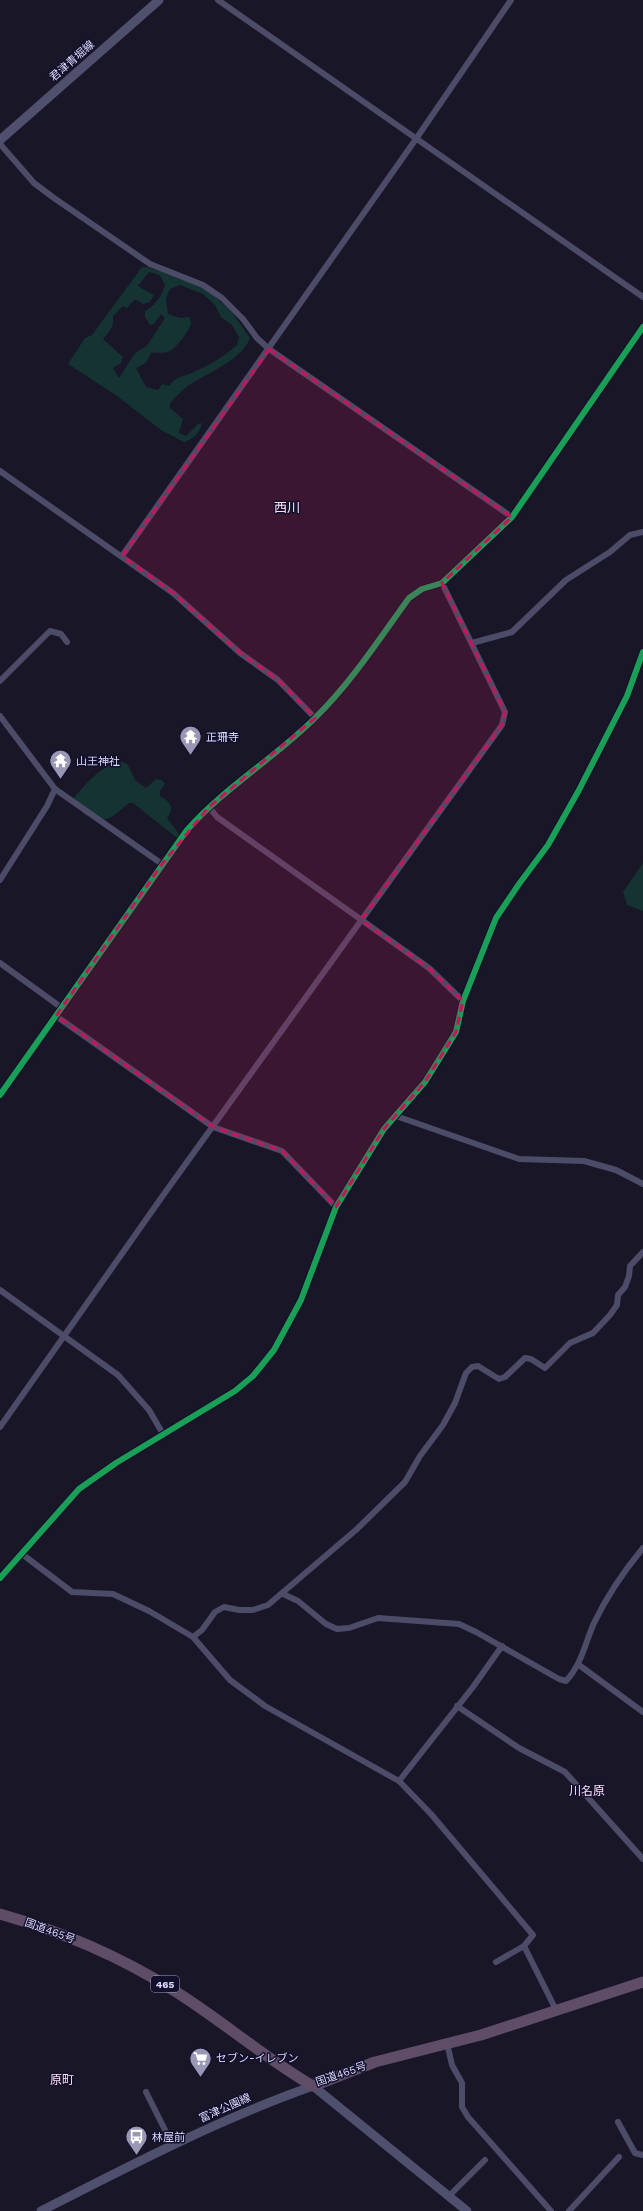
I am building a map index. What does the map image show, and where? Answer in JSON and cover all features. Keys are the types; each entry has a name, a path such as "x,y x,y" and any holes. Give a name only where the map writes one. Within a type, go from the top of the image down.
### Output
{"highway":[{"name":"国道465号","path":"0,1914 65,1935 136,1968 170,1988 270,2058 313,2086 376,2062 481,2035 643,1982"}],"main road":[{"name":"君津青堀線","path":"0,140 159,0"},
{"name":"富津公園線","path":"41,2211 173,2146 278,2098 313,2086"},
{"path":"313,2086 467,2211"}],"street":[{"path":"218,0 643,297"},
{"path":"122,556 416,139 511,0"},
{"path":"0,144 34,183 54,198 150,264 203,285 222,298 244,319 257,338 269,349 512,517"},
{"path":"0,1095 187,830 209,807 315,718 335,696 409,598 422,589 442,583 512,517 643,327"},
{"path":"0,471 173,593 240,653 278,680 315,718"},
{"path":"472,643 512,632 566,580 610,552 630,535 643,532"},
{"path":"0,1427 361,920 502,725 505,712 442,583"},
{"path":"0,681 50,631 61,634 67,642"},
{"path":"0,1578 79,1489 163,1434 235,1391 253,1376 274,1350 301,1300 336,1207 384,1129 425,1082 456,1032 463,1001 496,918 548,845 579,790 627,696 643,652"},
{"path":"0,716 56,789 162,864"},
{"path":"0,880 47,806 56,789"},
{"path":"209,807 217,817 429,968 463,1001"},
{"path":"0,963 62,1008"},
{"path":"56,1016 213,1128 282,1151 336,1207"},
{"path":"396,1116 519,1159 584,1161 616,1170 643,1184"},
{"path":"193,1637 202,1630 215,1612 224,1607 239,1610 253,1610 268,1605 283,1594 353,1533 405,1482 420,1456 443,1425 455,1403 466,1373 472,1367 478,1366 498,1379 505,1377 525,1358 530,1359 545,1368 570,1343 593,1333 617,1305 618,1295 625,1287 629,1276 630,1266 643,1252"},
{"path":"0,1290 118,1375 149,1410 163,1434"},
{"path":"283,1594 298,1602 326,1624 337,1628 349,1628 362,1622 378,1618 458,1624 502,1646 559,1679 566,1681 579,1665 594,1623 617,1581 643,1548"},
{"path":"22,1554 72,1592 113,1594 136,1604 193,1637 230,1680 265,1706 398,1780 431,1814 533,1935 524,1946 496,1962"},
{"path":"398,1780 457,1706 502,1646"},
{"path":"579,1665 643,1712"},
{"path":"457,1706 519,1748 565,1772 643,1859"},
{"path":"524,1946 556,2010"},
{"path":"447,2043 452,2064 462,2083 462,2107 468,2117 548,2210"},
{"path":"146,2092 173,2146"},
{"path":"618,2122 635,2153 643,2155"},
{"path":"569,2211 619,2157"},
{"path":"449,2196 485,2160"}],"highlighted area":[{"path":"269,349 512,517 442,583 505,712 502,725 361,920 429,968 463,1001 456,1032 425,1082 384,1129 336,1207 282,1151 213,1127 56,1016 162,864 209,807 315,718 278,680 240,653 173,593 122,556"}],"green space":[{"path":"142,267 148,267 204,287 232,312 250,338 240,353 214,371 189,385 170,403 170,408 183,419 179,433 186,436 198,424 202,423 200,430 196,435 184,442 161,430 117,396 68,364 85,338 92,335","holes":["149,272 160,275 165,285 158,300 152,307 145,311 145,317 150,325 154,324 161,314 165,318 146,347 134,355 119,378 113,368 121,363 123,357 103,339 111,328 113,316 123,306 127,308 135,299 143,304 150,302 154,295 138,286","180,285 203,294 215,305 221,317 232,325 239,337 237,345 214,361 174,380 169,386 162,384 158,390 146,387 136,368 146,363 151,353 170,351 175,347 190,326 191,322 189,317 180,318 168,314 166,298 170,289"]},
{"path":"123,762 128,765 135,780 146,788 156,779 162,780 165,784 160,791 160,796 171,806 171,811 167,818 179,834 177,838 133,803 129,803 112,817 100,821 85,815 72,800 94,776 108,767"},
{"path":"643,863 643,911 627,905 623,892"}],"cycle path":[{"path":"0,1095 187,830 217,800 300,733 315,718 341,690 365,660 409,598 422,589 442,583 512,517 643,327"},
{"path":"0,1578 79,1489 116,1463 235,1391 253,1376 274,1350 301,1300 336,1207 384,1129 425,1082 456,1032 463,1001 496,918 548,845 579,790 627,696 643,652"}],"place":[{"name":"正珊寺","path":"191,756"},
{"name":"山王神社","path":"60,780"},
{"name":"セブン-イレブン","path":"200,2078"},
{"name":"林屋前","path":"136,2156"}],"district":[{"name":"西川","path":"287,507"},
{"name":"川名原","path":"587,1791"},
{"name":"原町","path":"62,2080"}]}
